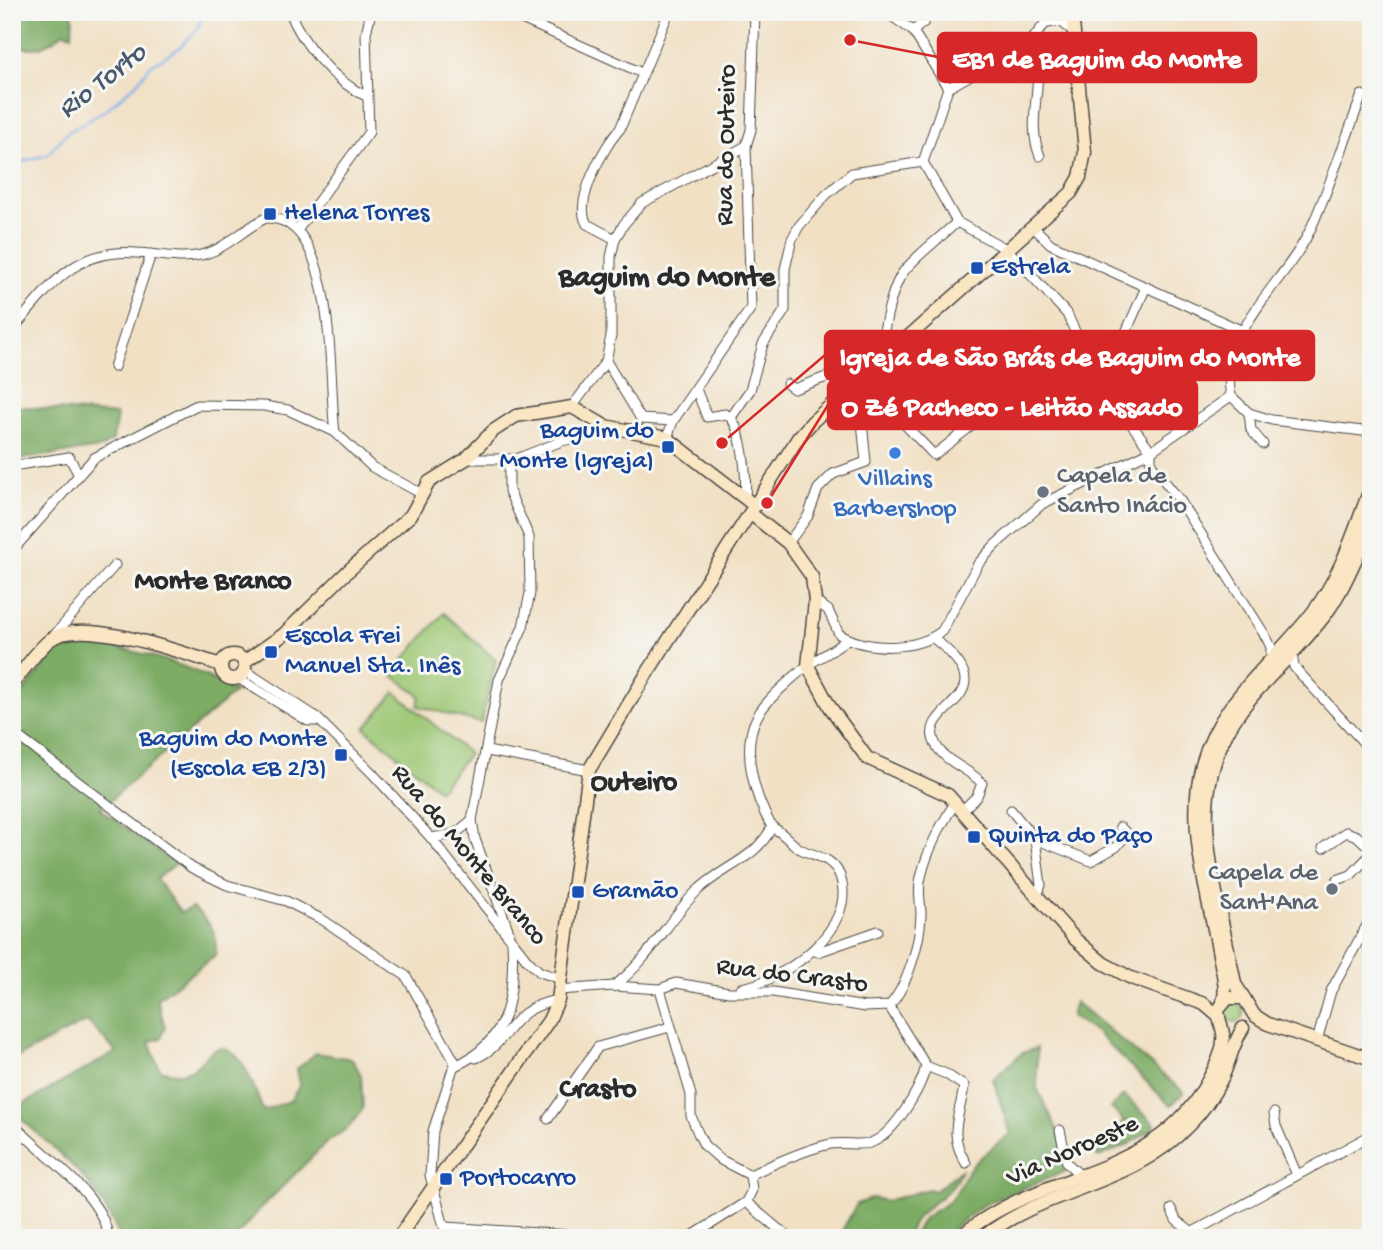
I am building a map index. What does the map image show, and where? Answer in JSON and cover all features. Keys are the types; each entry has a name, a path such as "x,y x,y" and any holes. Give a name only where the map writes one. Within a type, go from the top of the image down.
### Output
{"main road":[{"path":"398,1238 549,1020 559,990 589,770 750,506 798,438 849,389 1071,193 1083,167 1085,152 1072,12"},
{"path":"221,664 224,675 231,679 242,670 411,515 429,482 466,458 507,420 524,414 572,407 605,426 667,438 750,506 788,543 812,577 816,601 807,666 831,707 867,758 892,772 939,790 958,807 1075,939 1103,963 1131,978 1196,1000 1213,1009 1228,1029 1268,1024"},
{"path":"1219,1018 1223,1001 1221,969 1198,840 1198,783 1216,726 1236,695 1312,613 1336,577 1371,487"},
{"path":"1371,519 1338,596 1292,651 1259,685 1231,723 1217,752 1208,795 1210,851 1235,984 1244,999 1268,1024 1371,1059"},
{"path":"12,684 51,639 64,633 95,634 221,664"},
{"path":"221,664 231,655 242,670"},
{"path":"1196,1000 1223,1001 1233,996 1244,999"},
{"path":"1245,1027 1252,1010"},
{"name":"Via Noroeste","path":"959,1238 995,1213 1139,1152 1182,1116 1200,1093 1218,1058 1223,1043 1219,1018"},
{"name":"Via Noroeste","path":"982,1238 1005,1223 1123,1172 1162,1150 1187,1127 1212,1096 1245,1027"}],"street":[{"path":"290,12 310,47 355,90 366,96"},
{"path":"298,229 366,139 370,125 366,96 366,33 371,12"},
{"path":"506,12 642,74"},
{"name":"Rua do Outeiro","path":"667,438 673,421 751,308 746,146 751,130 755,12"},
{"path":"887,12 913,31 948,88"},
{"path":"913,31 924,22 928,12"},
{"path":"1054,12 1032,40 948,88 923,162 957,222 1007,250 1067,314 1095,374 1152,450 1151,464 1181,502 1266,637 1271,657"},
{"path":"615,239 587,225 583,206 589,184 610,140 620,129 666,15"},
{"path":"1048,23 1060,21 1074,32"},
{"path":"1032,40 1039,64 1034,113 1040,156"},
{"path":"1362,95 1312,227 1243,331 1228,382 1231,396 1249,413 1272,420 1371,432"},
{"path":"572,407 606,361 611,336 611,257 615,239 642,203 746,146"},
{"path":"732,416 750,390 763,344 785,310 785,269 792,239 799,226 826,195 852,173 923,162"},
{"path":"12,330 71,267 115,251 202,255 266,218 280,220 298,229 324,296 335,432"},
{"path":"871,370 881,347 896,285 904,272 957,222"},
{"path":"1033,227 1051,244 1243,331"},
{"path":"114,367 151,254"},
{"path":"1107,375 1146,287"},
{"path":"606,361 640,419 673,421"},
{"path":"787,384 794,389 856,366 871,370 934,455 996,407"},
{"path":"696,389 707,417 725,414 732,416 736,424 750,506"},
{"path":"788,543 808,516 818,489 833,474 866,462 860,402 849,389"},
{"path":"816,601 828,610 839,634 847,639 883,648 933,638 942,631 978,564 1017,524 1042,504 1152,450 1231,396"},
{"path":"12,551 94,458 197,405 264,406 288,410 335,432 384,475 422,494"},
{"path":"1249,413 1251,430 1263,444"},
{"path":"466,458 509,460 562,441 593,434 605,426"},
{"path":"12,466 69,457 94,458"},
{"path":"69,457 78,473"},
{"path":"455,1066 471,1059 499,1030 507,1014 513,967 510,939 475,839 472,820 499,680 523,627 530,593 529,537 509,491 509,460"},
{"path":"51,639 115,565"},
{"name":"Rua do Crasto","path":"471,1059 492,1048 532,1007 559,990 614,986 660,989 676,983 729,992 773,992 865,1007 889,1006 906,974 917,939 923,868 958,807 977,796 982,783 936,745 934,736 937,723 944,710 967,685 967,677 948,650 933,638"},
{"path":"729,992 778,977 813,950 840,915 841,877 829,860 796,846 772,827 763,812 751,763 753,727 758,715 807,666 847,639"},
{"path":"1292,651 1294,667 1364,743 1371,763"},
{"name":"Rua do Monte Branco","path":"242,670 308,721 319,721 373,774 431,838 510,939 559,990"},
{"path":"12,732 192,868 227,885 286,901 323,920 406,976 439,1029 455,1066 433,1131 432,1190 446,1227 447,1238"},
{"path":"487,751 589,770"},
{"path":"1011,810 1035,839 1090,861 1116,847 1127,834 1121,827"},
{"path":"431,838 455,834 472,820"},
{"path":"614,986 650,955 696,892 750,856 763,844 772,827"},
{"path":"1323,848 1346,832 1357,836 1371,849"},
{"path":"1035,839 1041,885 1037,896"},
{"path":"1336,880 1345,879 1371,854"},
{"path":"1318,1041 1331,991 1371,918"},
{"path":"813,950 818,952 878,931"},
{"path":"660,989 691,1095 691,1116 704,1145 721,1160 750,1175 752,1190 746,1202 689,1238"},
{"path":"889,1006 926,1066 946,1074 964,1086 955,1124 960,1154 966,1163"},
{"path":"548,1119 598,1046 670,1027"},
{"path":"750,1175 786,1158 829,1144 864,1144 882,1138 899,1120 926,1066"},
{"path":"1274,1113 1276,1126 1297,1175"},
{"path":"12,1123 87,1197 104,1218 108,1238"},
{"path":"1060,1130 1066,1164 1081,1176"},
{"path":"1182,1238 1371,1135"},
{"path":"746,1202 789,1238"},
{"path":"1171,1209 1176,1220 1192,1233"},
{"path":"446,1227 510,1234 616,1238"},
{"path":"90,1238 98,1238"}],"green space":[{"path":"12,12 73,12 72,35 64,32 46,45 34,48 12,45"},
{"path":"12,406 117,415 113,440 101,448 12,460"},
{"path":"444,613 496,660 481,723 418,706 420,696 391,674"},
{"path":"90,642 165,660 201,674 235,692 100,809 176,864 156,879 181,913 192,907 214,933 216,955 157,999 165,1027 161,1038 149,1042 160,1070 186,1072 212,1051 222,1048 231,1051 239,1058 251,1080 263,1111 290,1101 300,1085 297,1069 316,1053 352,1059 361,1075 363,1109 349,1127 326,1143 235,1238 120,1238 111,1218 89,1184 64,1157 18,1116 20,1106 116,1052 87,1021 12,1060 12,705 57,651"},
{"path":"395,692 469,754 439,790 365,728"},
{"path":"1075,1002 1184,1092 1171,1106 1097,1033 1071,1016"},
{"path":"1231,1004 1239,1004 1244,1013 1242,1020 1231,1022 1226,1017 1226,1009"},
{"path":"1037,1048 1037,1088 1058,1131 1068,1170 983,1205 941,1238 913,1238 921,1222 954,1195 972,1166 1010,1134 993,1079 1022,1053"},
{"path":"1124,1095 1155,1124 1154,1128 1127,1145 1098,1157 1092,1147 1124,1121 1111,1108"},
{"path":"961,1170 949,1189 917,1219 908,1238 842,1238 844,1227 857,1204 873,1198 886,1201 929,1189 935,1191"}],"waterway":[{"name":"Rio Torto","path":"12,164 47,155 67,133 104,111 136,84 151,65 178,49 197,30 204,12"}],"place":[{"name":"EB1 de Baguim do Monte","path":"850,40"},
{"name":"Helena Torres","path":"270,214"},
{"name":"Estrela","path":"977,268"},
{"name":"Igreja de São Brás de Baguim do Monte","path":"722,443"},
{"name":"Baguim do Monte (Igreja)","path":"668,447"},
{"name":"Villains Barbershop","path":"895,453"},
{"name":"Capela de Santo Inácio","path":"1043,492"},
{"name":"O Zé Pacheco - Leitão Assado","path":"767,503"},
{"name":"Escola Frei Manuel Sta. Inês","path":"271,652"},
{"name":"Baguim do Monte (Escola EB 2/3)","path":"341,755"},
{"name":"Quinta do Paço","path":"974,837"},
{"name":"Capela de Sant'Ana","path":"1332,889"},
{"name":"Gramão","path":"578,892"},
{"name":"Portocarro","path":"446,1179"}],"district":[{"name":"Baguim do Monte","path":"667,279"},
{"name":"Monte Branco","path":"213,582"},
{"name":"Outeiro","path":"634,783"},
{"name":"Crasto","path":"598,1090"}]}
